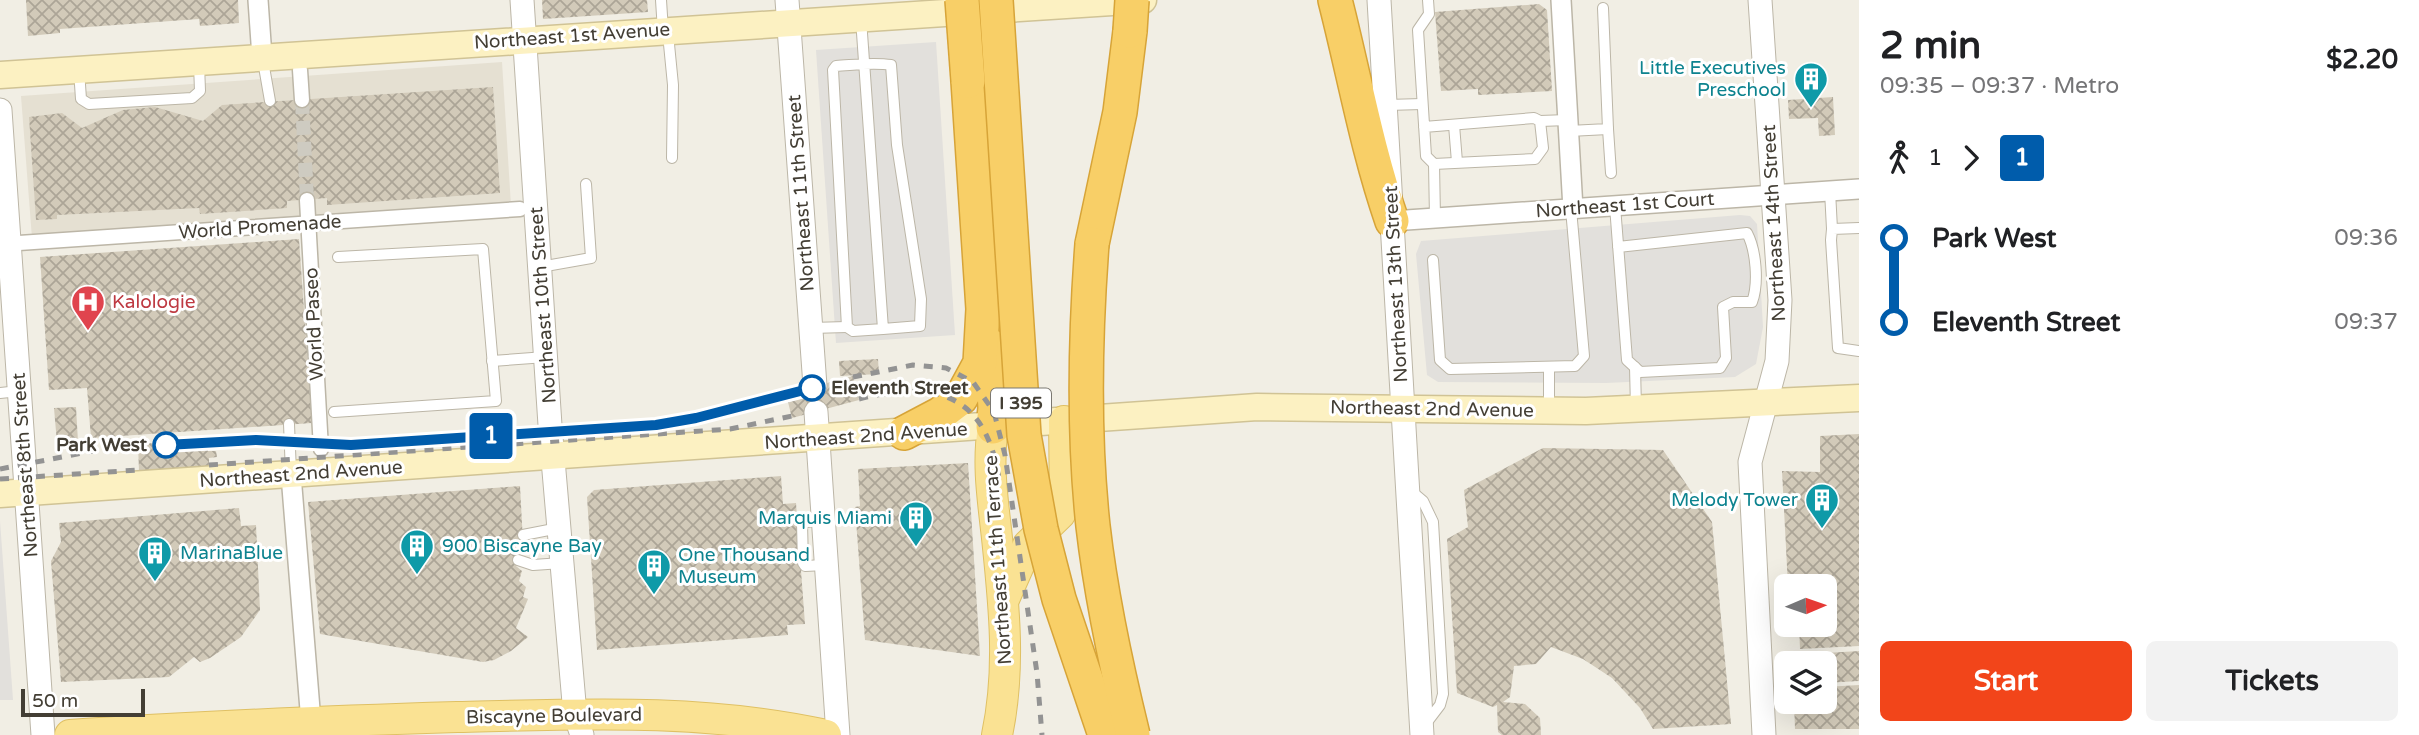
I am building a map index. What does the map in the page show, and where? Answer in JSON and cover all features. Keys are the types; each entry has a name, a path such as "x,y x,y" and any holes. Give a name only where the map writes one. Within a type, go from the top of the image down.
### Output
{"highway":[{"path":"904,433 948,409 970,386 980,363 983,309 962,0"},
{"name":"I 395","path":"996,0 1024,435 1041,529 1059,599 1105,735"},
{"path":"1335,0 1355,73 1373,166 1392,221"},
{"path":"1131,15 1124,87 1092,244 1087,355 1090,486 1103,593 1133,735"},
{"path":"983,309 990,337 995,408 993,427"}],"main road":[{"name":"Northeast 1st Avenue","path":"0,75 665,30 788,11 861,18 932,6 1143,0"},
{"name":"Northeast 2nd Avenue","path":"0,494 1262,407 1636,410 1859,398"},
{"path":"1003,600 1028,545 1060,514 1065,504 1064,421"},
{"name":"Northeast 11th Terrace","path":"993,427 988,460 1003,600 1006,663 997,735"},
{"name":"Biscayne Boulevard","path":"70,735 579,724 714,717 766,722 826,735"}],"street":[{"path":"258,0 262,57"},
{"name":"Northeast 10th Street","path":"522,0 546,357 579,724"},
{"name":"Northeast 13th Street","path":"1379,0 1421,732"},
{"path":"1560,0 1572,209"},
{"name":"Northeast 14th Street","path":"1760,0 1780,333 1767,403 1750,462 1764,735"},
{"name":"Northeast 11th Street","path":"788,11 815,386"},
{"path":"300,70 302,100"},
{"name":"Northeast 8th Street","path":"0,110 10,392 28,492 43,735"},
{"name":"Northeast 1st Court","path":"1392,221 1859,189"},
{"name":"World Paseo","path":"307,200 321,449"},
{"name":"World Promenade","path":"5,244 520,209"},
{"path":"816,411 838,735"},
{"path":"291,475 311,728"}],"lane":[{"path":"661,0 673,85 672,158"},
{"path":"1428,0 1429,14 1418,30 1426,156 1434,164 1436,218"},
{"path":"1603,8 1611,173"},
{"path":"861,18 883,329"},
{"path":"262,57 270,102"},
{"path":"79,69 83,103 192,99 200,91 199,61"},
{"path":"810,328 847,327 853,331 920,326 921,299 897,145 891,65 836,66 833,70 847,327"},
{"path":"1387,106 1422,104"},
{"path":"1424,127 1534,118 1608,129"},
{"path":"1434,164 1535,159 1543,148 1540,121"},
{"path":"1454,125 1457,162"},
{"path":"540,268 591,258 586,184"},
{"path":"1830,191 1838,348 1859,351"},
{"path":"1615,206 1618,247 1627,360 1640,372 1720,368 1726,358 1723,307 1733,302 1752,302 1755,293 1752,244 1747,233 1618,247"},
{"path":"1433,260 1440,360 1450,369 1575,366 1584,356 1572,209"},
{"path":"1832,229 1859,228"},
{"path":"334,412 496,401 483,249 338,257"},
{"path":"492,361 546,357"},
{"path":"1549,366 1549,411"},
{"path":"1635,367 1636,410"},
{"path":"289,425 291,475"},
{"path":"523,535 560,528"},
{"path":"518,560 533,565 563,563"}],"shaded area":[{"path":"936,42 955,335 836,343 816,50"},
{"path":"502,62 511,206 32,238 21,96"},
{"path":"1750,216 1757,224 1763,327 1756,364 1735,377 1606,383 1438,382 1427,375 1416,254 1421,241"},
{"path":"0,521 13,700 0,700"}],"building":[{"path":"26,0 238,0 239,23 200,26 199,19 60,29 60,33 28,36"},
{"path":"542,0 647,0 648,12 543,19"},
{"path":"1539,4 1547,10 1552,91 1478,95 1478,89 1441,91 1435,12"},
{"path":"493,87 500,193 327,205 327,198 287,201 287,208 200,214 199,208 57,215 57,219 36,220 29,117 62,113 82,128 123,110 155,107 203,121 222,105"},
{"name":"Little Executives Preschool","path":"1833,97 1835,135 1819,136 1818,118 1789,119 1788,100"},
{"path":"299,239 312,423 91,438 87,388 49,390 40,257"},
{"path":"878,359 879,374 840,376 839,361"},
{"path":"853,376 859,400 792,418 786,394"},
{"path":"76,407 78,442 57,443 54,408"},
{"name":"Melody Tower","path":"1859,434 1859,646 1800,649 1800,637 1838,637 1838,574 1787,574 1782,471 1820,472 1820,436"},
{"path":"207,439 208,451 216,451 217,457 209,458 209,466 139,471 138,444"},
{"path":"1543,448 1663,450 1712,522 1731,724 1653,729 1640,708 1612,678 1583,659 1551,647 1536,664 1514,666 1510,697 1503,702 1525,704 1540,718 1541,735 1502,735 1498,732 1497,705 1493,707 1457,693 1447,539 1468,527 1464,490"},
{"name":"Marquis Miami","path":"968,463 980,656 865,640 855,507 860,506 858,469"},
{"path":"781,476 783,504 796,503 805,624 787,625 788,635 597,650 587,497 594,490"},
{"name":"900 Biscayne Bay","path":"520,486 523,542 516,566 522,571 519,581 526,587 523,597 528,599 516,628 528,637 511,651 494,660 483,662 320,634 308,502"},
{"name":"MarinaBlue","path":"239,508 241,526 256,525 260,610 241,637 210,658 200,662 194,657 169,677 61,682 51,561 61,542 59,523"},
{"path":"1859,651 1859,681 1837,682 1837,652"},
{"path":"1859,685 1859,729 1795,729 1794,714 1837,714 1837,686"}],"tunnel":[{"path":"302,100 307,200"}],"railway":[{"path":"853,377 913,365 946,368 973,382 994,412 1005,455 1037,673 1042,735"},
{"path":"859,399 911,391 933,393 953,400 969,411 982,428 992,450 999,479"},
{"path":"653,425 696,418 786,395"},
{"path":"209,465 730,429 792,416"},
{"path":"208,442 256,440 357,445"},
{"path":"0,469 93,451 138,447"},
{"path":"0,479 139,470"}],"metro line":[{"name":"1","path":"166,445 256,440 351,445 656,425 696,418 812,388"}],"place":[{"name":"Little Executives Preschool","path":"1811,109"},
{"name":"Kalologie","path":"88,332"},
{"name":"Eleventh Street","path":"812,388"},
{"name":"Park West","path":"166,445"},
{"name":"Melody Tower","path":"1822,530"},
{"name":"Marquis Miami","path":"916,548"},
{"name":"900 Biscayne Bay","path":"417,576"},
{"name":"MarinaBlue","path":"155,583"},
{"name":"One Thousand Museum","path":"654,596"}]}
